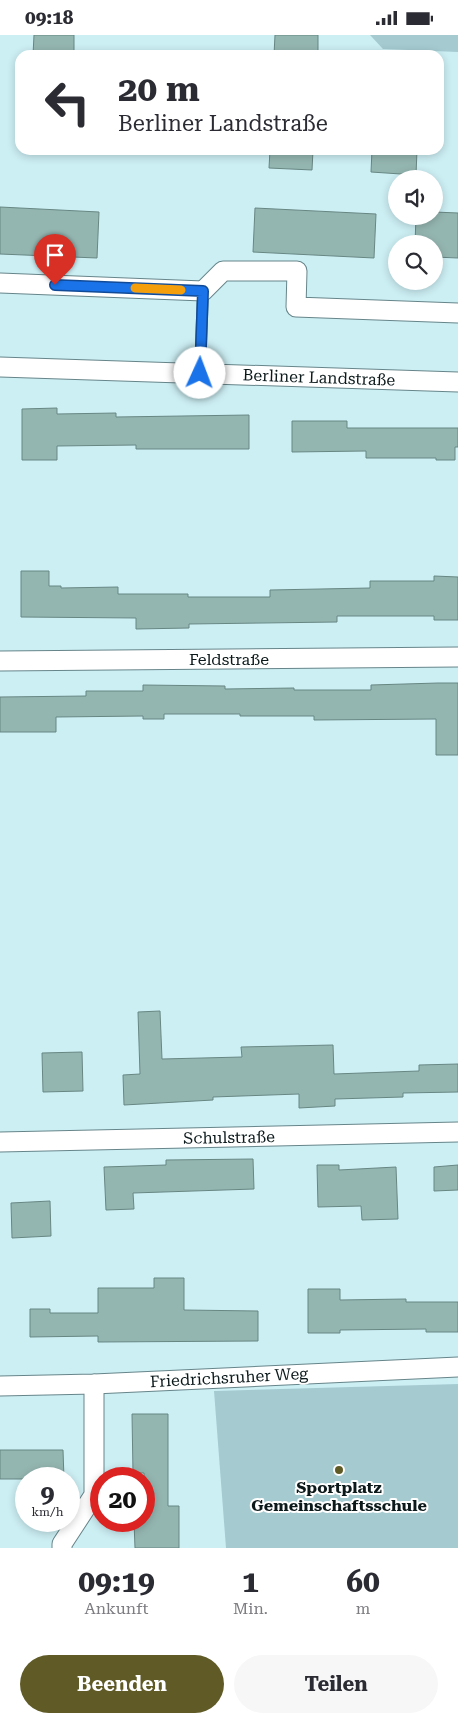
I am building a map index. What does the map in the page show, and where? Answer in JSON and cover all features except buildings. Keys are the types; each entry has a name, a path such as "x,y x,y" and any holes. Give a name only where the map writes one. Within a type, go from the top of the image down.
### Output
{"street":[{"path":"0,283 203,291 224,271 297,271 296,307 458,313"},
{"name":"Berliner Landstraße","path":"0,367 458,382"},
{"name":"Feldstraße","path":"0,661 458,657"},
{"name":"Schulstraße","path":"0,1142 458,1132"},
{"name":"Friedrichsruher Weg","path":"0,1386 94,1384 458,1367"},
{"path":"62,1548 62,1544 94,1495 94,1384"}],"lane":[{"path":"200,373 203,291"}],"shaded area":[{"path":"370,35 458,35 458,52 383,49"},
{"name":"Sportplatz Gemeinschaftsschule","path":"458,1384 458,1548 226,1548 214,1391"}],"slow traffic":[{"path":"135,288 181,290"}],"place":[{"name":"Sportplatz Gemeinschaftsschule","path":"339,1470"}],"route":[{"path":"55,285 203,291 200,373"}]}
